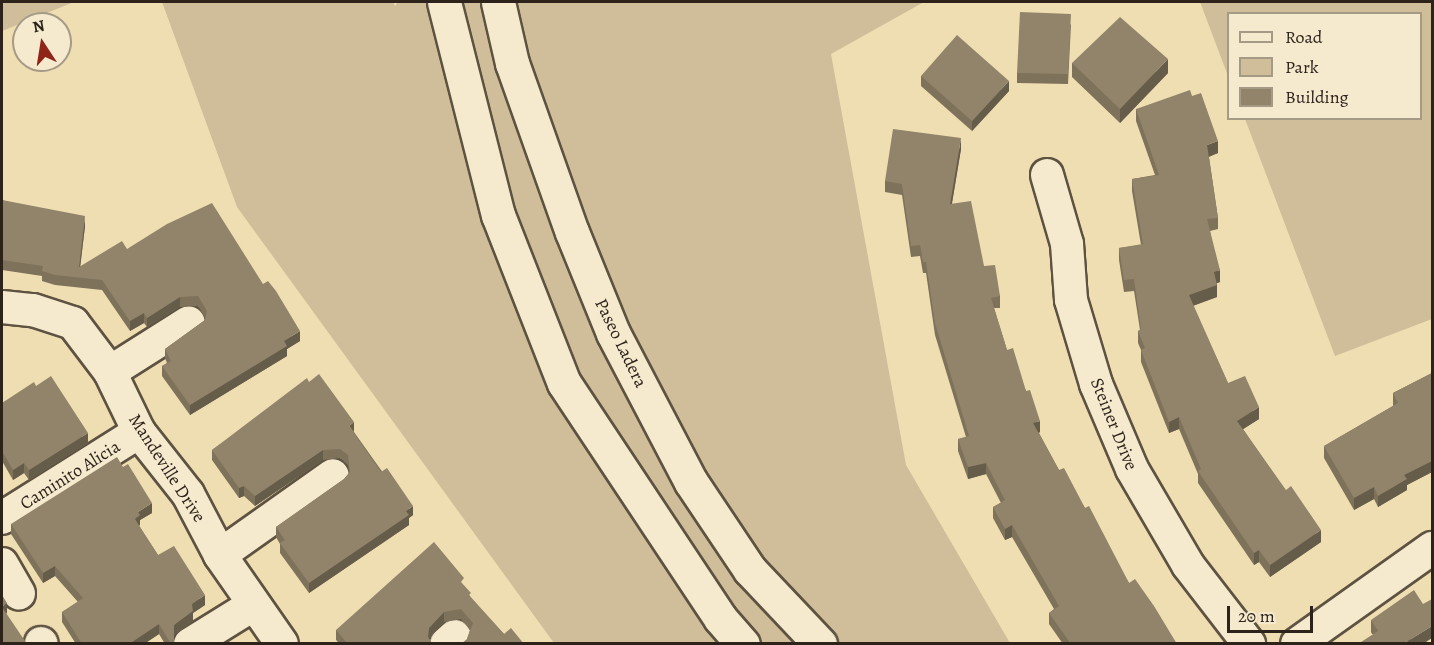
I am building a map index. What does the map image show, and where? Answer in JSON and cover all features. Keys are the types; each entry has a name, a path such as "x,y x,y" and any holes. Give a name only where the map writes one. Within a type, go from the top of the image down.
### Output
{"main road":[{"path":"444,2 498,215 564,383 720,618 743,644"},
{"name":"Paseo Ladera","path":"498,2 512,63 572,232 613,333 691,482 750,570 820,644"}],"street":[{"name":"Steiner Drive","path":"1047,175 1067,244 1071,300 1096,384 1132,469 1188,565 1249,644"},
{"name":"Mandeville Drive","path":"2,307 33,310 73,323 110,372 140,432 188,494 220,555 282,644"},
{"path":"110,372 189,322"},
{"name":"Caminito Alicia","path":"2,518 140,432"},
{"path":"220,555 333,475"},
{"path":"1297,644 1432,548"},
{"path":"2,564 19,593"},
{"path":"190,644 253,605"}],"green space":[{"path":"2,2 74,2 49,12 12,12 12,27 2,31"},
{"path":"162,2 393,2 395,6 398,2 924,2 831,54 906,465 1010,643 554,643 237,207"},
{"path":"1200,2 1432,2 1432,319 1335,356 1245,120 1422,120 1422,12 1227,12 1227,73"}],"building":[{"path":"1020,12 1071,14 1068,74 1017,73"},
{"path":"1120,17 1168,59 1120,109 1072,63"},
{"path":"957,35 1009,81 972,121 921,76"},
{"path":"1190,90 1192,96 1201,93 1218,141 1207,145 1218,218 1207,219 1220,270 1214,272 1217,285 1189,295 1228,383 1245,376 1259,407 1237,421 1286,490 1291,486 1321,530 1270,565 1259,550 1254,553 1198,471 1201,469 1179,417 1169,422 1141,350 1145,348 1138,331 1141,329 1134,279 1124,280 1119,248 1143,244 1132,179 1159,175 1136,109"},
{"path":"893,129 961,138 950,204 971,201 984,266 995,265 1000,296 991,298 1007,350 1013,348 1026,391 1030,390 1040,421 1033,423 1059,470 1064,468 1085,508 1089,506 1129,583 1135,579 1177,644 1071,644 1049,613 1059,606 1012,525 1005,529 993,507 1005,500 986,463 968,467 958,439 969,436 935,323 926,262 923,262 920,245 911,246 902,184 885,181"},
{"path":"2,200 85,216 79,267 122,241 127,249 167,224 212,203 263,284 268,281 276,291 300,331 284,341 287,346 190,405 162,366 171,361 165,349 205,320 207,311 198,296 180,297 147,318 144,313 130,321 102,280 55,275 42,271 43,266 2,260"},
{"path":"1432,373 1432,461 1404,475 1407,479 1378,496 1374,487 1354,498 1324,446 1398,403 1393,393"},
{"path":"319,374 354,422 349,426 381,472 387,468 413,506 406,511 409,515 309,583 280,543 285,540 276,527 344,479 350,472 348,455 340,449 323,450 255,496 244,486 239,488 212,450 307,378 309,382"},
{"path":"51,376 88,433 29,470 24,463 13,470 2,451 2,403 34,382 36,386"},
{"path":"117,457 123,467 128,464 152,503 138,512 140,515 135,519 158,555 174,546 205,595 192,604 193,611 174,625 175,644 171,644 159,624 129,644 82,644 62,612 83,598 55,566 43,573 11,524"},
{"path":"434,542 464,578 461,582 471,593 469,595 504,634 511,628 524,644 461,644 467,639 473,623 461,609 444,612 429,628 428,637 432,644 348,644 336,630"},
{"path":"1414,590 1423,604 1432,599 1432,626 1403,644 1358,644 1378,631 1371,620"},
{"path":"2,595 7,603 2,607"},
{"path":"2,607 27,644 2,644"}]}
